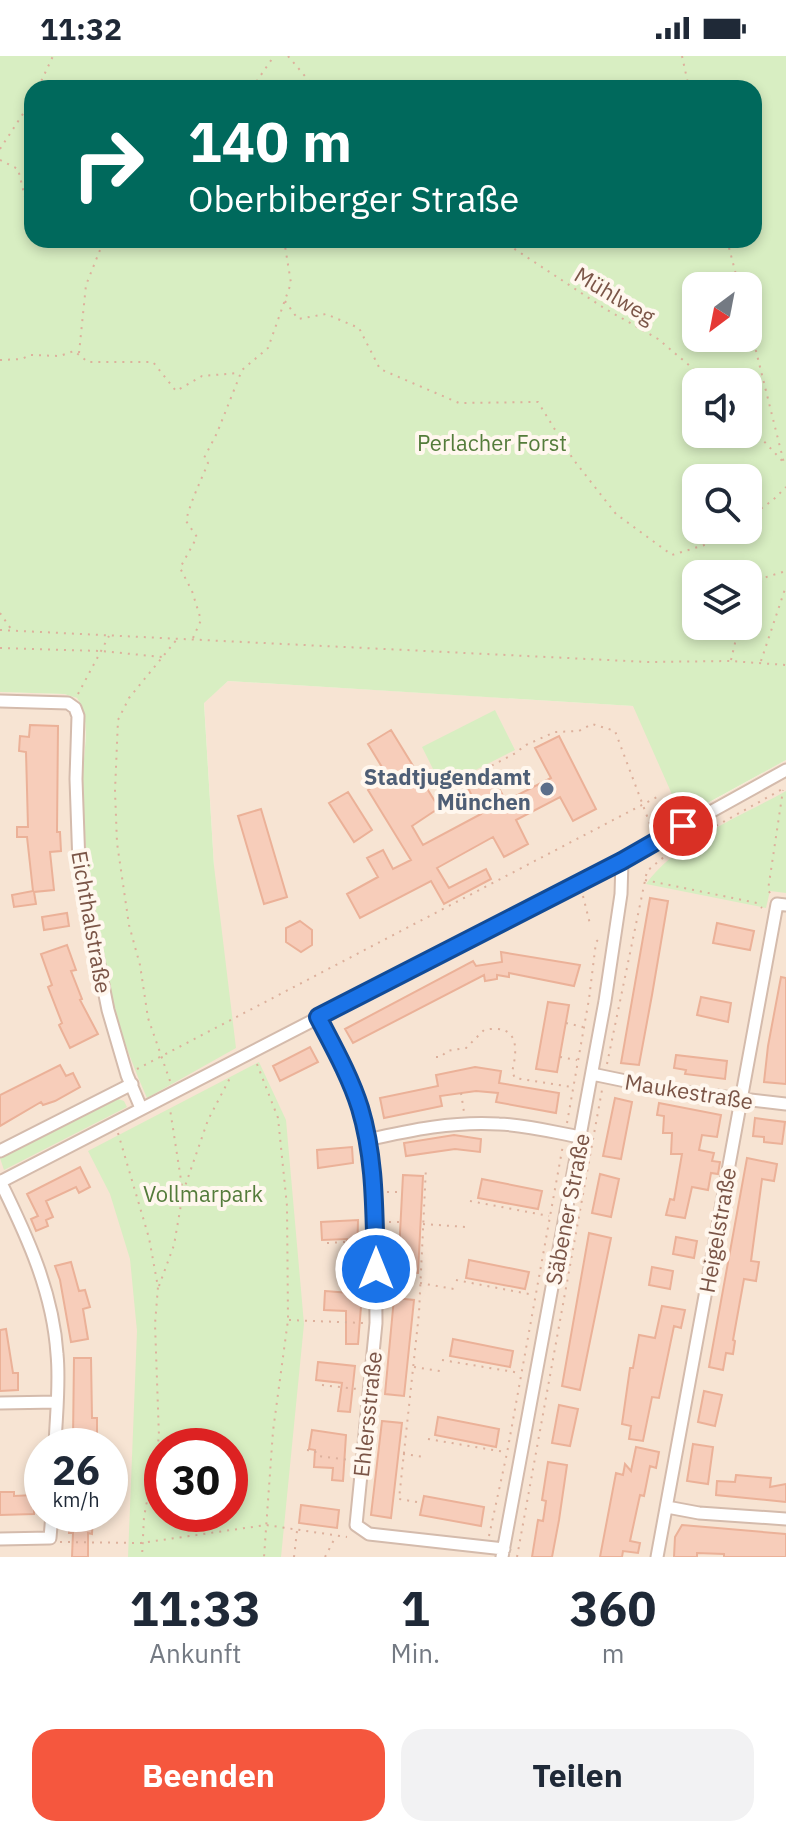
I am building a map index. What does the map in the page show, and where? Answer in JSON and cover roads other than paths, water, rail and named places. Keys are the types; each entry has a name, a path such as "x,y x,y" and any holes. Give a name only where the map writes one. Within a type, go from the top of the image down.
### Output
{"street":[{"name":"Eichthalstraße","path":"0,701 68,703 78,716 76,779 79,865 108,1010 141,1108"},
{"path":"56,1428 58,1355 52,1317 34,1252 0,1182 622,861 786,770"},
{"name":"Säbener Straße","path":"503,1553 592,1074 621,894 622,861"},
{"name":"Heigelstraße","path":"657,1557 774,920 782,905"},
{"name":"Ehlersstraße","path":"318,1017 353,1087 367,1140 375,1192 376,1323 356,1525 363,1532 487,1546 503,1553"},
{"name":"Maukestraße","path":"592,1074 674,1091 786,1104"},
{"path":"0,1151 129,1079"},
{"path":"367,1140 422,1128 466,1124 501,1124 580,1137"},
{"path":"0,1403 57,1402"},
{"path":"667,1507 699,1513 786,1519"},
{"path":"0,1539 50,1540 51,1532"}],"place":[{"name":"Stadtjugendamt München","path":"547,789"}],"park label":[{"name":"Perlacher Forst","path":"492,442"},
{"name":"Vollmarpark","path":"203,1193"}]}
